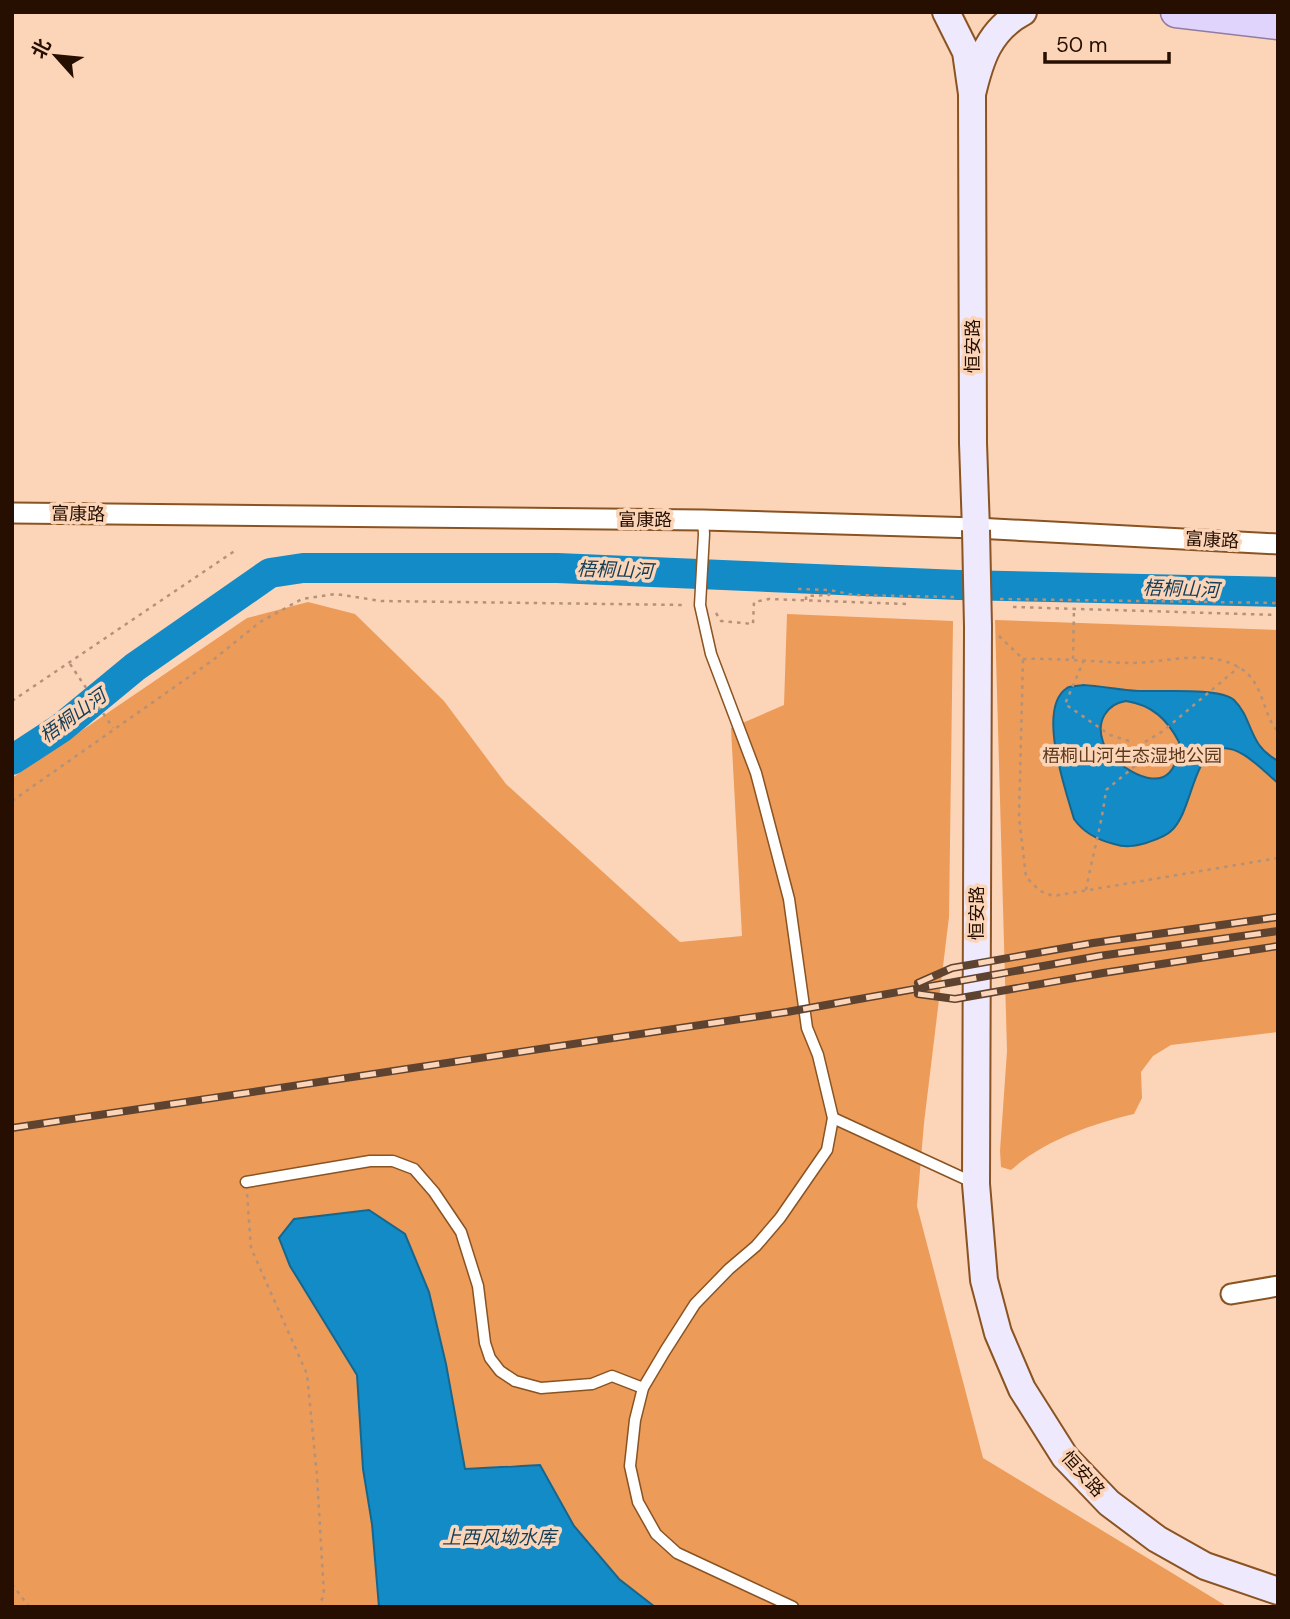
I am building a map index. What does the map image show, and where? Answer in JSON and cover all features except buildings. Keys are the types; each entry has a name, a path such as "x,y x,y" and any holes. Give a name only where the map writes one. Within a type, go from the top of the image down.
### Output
{"main road":[{"path":"1176,12 1278,24"}],"street":[{"path":"946,12 966,52 972,94"},
{"path":"972,94 986,47 1004,25 1023,12"},
{"name":"恒安路","path":"972,94 973,429 978,627 976,1184 984,1280 998,1332 1022,1389 1065,1457 1109,1503 1157,1539 1205,1566 1278,1591"},
{"name":"富康路","path":"12,513 703,527 976,529 1278,544"},
{"path":"1231,1294 1278,1286"}],"lane":[{"path":"703,527 701,600 711,654 756,773 789,899 807,1028 818,1055 833,1118 827,1150 780,1217 756,1246 695,1304 643,1388 635,1420 630,1466 638,1502 656,1534 677,1553 793,1607"},
{"path":"833,1118 976,1184"},
{"path":"246,1182 370,1161 393,1161 414,1169 434,1192 461,1232 478,1286 485,1343 490,1357 500,1371 515,1381 541,1388 592,1384 611,1376 643,1388"}],"path":[{"path":"12,701 71,664 236,550"},
{"path":"798,589 830,590 854,595 967,597"},
{"path":"806,600 806,596 829,595 830,590"},
{"path":"12,801 213,660 260,622 302,599 336,594 381,601 701,600"},
{"path":"993,598 1044,601 1278,603"},
{"path":"721,621 753,624 754,602 769,599 906,604"},
{"path":"1044,601 1048,607"},
{"path":"1013,607 1278,615"},
{"path":"1073,659 1074,608"},
{"path":"978,627 990,628 1023,659 1132,663 1197,658 1215,659 1239,667 1256,685 1265,701 1272,726 1278,731"},
{"path":"1023,659 1019,817 1026,877 1040,891 1053,896 1278,858"},
{"path":"1084,660 1065,704 1110,735 1129,741"},
{"path":"71,664 113,730"},
{"path":"1145,742 1239,667"},
{"path":"1086,890 1106,790 1135,766 1138,751"},
{"path":"246,1182 251,1248 307,1374 324,1595 318,1607"},
{"path":"12,1584 29,1607"}],"green space":[{"path":"308,602 355,614 444,701 506,784 680,942 742,936 731,728 784,705 787,614 953,621 949,917 924,1123 917,1206 983,1458 1228,1607 655,1607 619,1579 574,1526 540,1465 465,1470 446,1364 429,1292 327,1324 357,1375 363,1469 372,1524 379,1607 12,1607 12,778 247,618"},
{"name":"梧桐山河生态湿地公园","path":"995,620 1278,630 1278,1032 1171,1045 1153,1056 1141,1072 1142,1098 1134,1114 1070,1134 1024,1159 1011,1170 1001,1167 1000,1151 1007,1051"}],"water":[{"path":"1081,685 1138,691 1203,692 1227,696 1240,708 1261,747 1278,761 1278,783 1243,754 1227,748 1219,749 1203,762 1184,812 1169,833 1146,843 1130,846 1097,838 1086,832 1074,819 1060,771 1053,731 1058,698 1067,688","holes":["1126,701 1158,714 1179,742 1174,766 1161,778 1142,776 1122,765 1103,742 1102,721 1108,710"]},
{"name":"上西风坳水库","path":"369,1210 405,1234 429,1292 446,1364 465,1469 540,1465 574,1526 619,1579 655,1607 379,1607 372,1524 363,1469 357,1375 290,1266 279,1238 294,1219"}],"waterway":[{"name":"梧桐山河","path":"12,760 61,728 135,667 270,573 303,568 557,568 959,585 1278,592"}],"railway":[{"path":"918,983 952,968 1093,943 1278,917"},
{"path":"12,1128 787,1012 1099,956 1278,931"},
{"path":"918,994 955,999 1278,946"}]}
